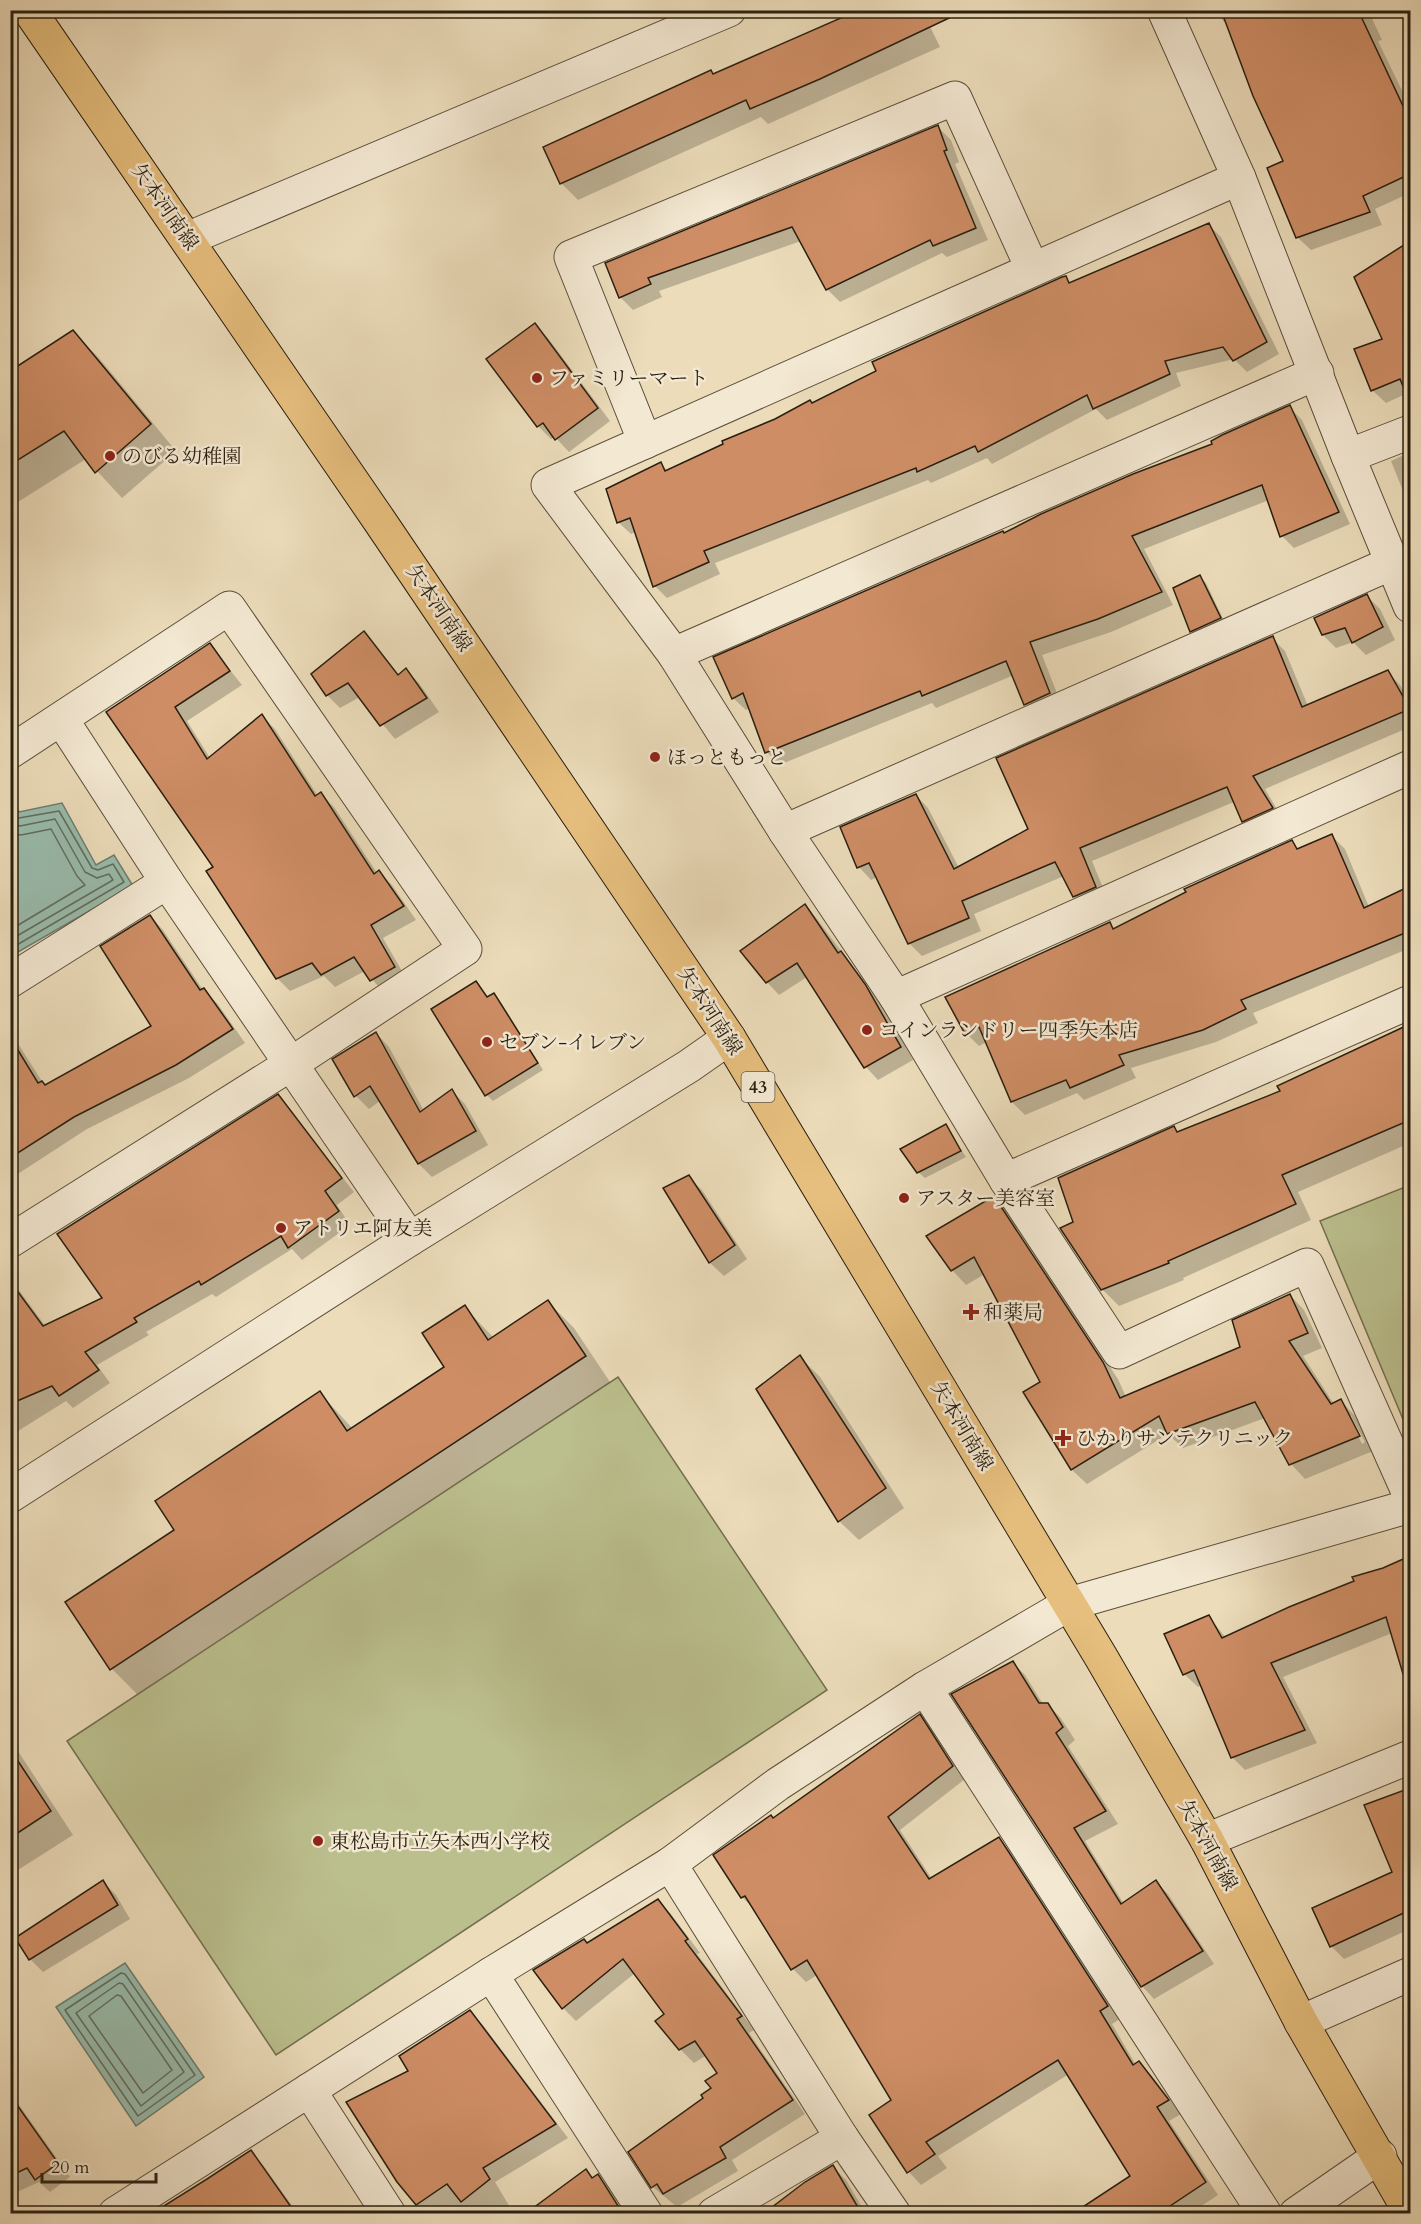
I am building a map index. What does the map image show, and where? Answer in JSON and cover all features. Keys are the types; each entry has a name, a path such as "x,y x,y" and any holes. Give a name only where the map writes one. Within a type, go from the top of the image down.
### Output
{"main road":[{"name":"矢本河南線","path":"29,10 729,1038 1069,1604 1207,1840 1301,2022 1380,2156 1410,2212"}],"street":[{"path":"187,239 729,10"},
{"path":"1164,10 1239,178 1348,456 1410,606"},
{"path":"645,442 571,257 955,98 1032,268"},
{"path":"1239,178 548,485 674,654 785,831 896,997 1006,1180 1119,1352 1307,1265 1410,1496"},
{"path":"674,654 1317,373"},
{"path":"1348,456 1410,432"},
{"path":"785,831 1392,563"},
{"path":"10,752 230,608 465,949 291,1064 10,1241"},
{"path":"62,720 167,882 410,1239"},
{"path":"896,997 1410,767"},
{"path":"10,981 167,882"},
{"path":"1006,1180 1410,1002"},
{"path":"10,1496 410,1239 689,1066 729,1038"},
{"path":"122,2212 491,1974 670,1864 778,1784 925,1688 1069,1604 1410,1506"},
{"path":"925,1688 1265,2214"},
{"path":"1207,1840 1410,1757"},
{"path":"670,1864 843,2138 894,2214"},
{"path":"491,1974 646,2214"},
{"path":"1301,2022 1410,1974"},
{"path":"309,2090 389,2214"},
{"path":"714,2214 843,2138"},
{"path":"1296,2214 1380,2156"}],"green space":[{"path":"1410,1185 1410,1436 1320,1221"},
{"path":"618,1377 827,1690 276,2055 67,1741"}],"water":[{"path":"10,799 19,812 62,803 96,865 114,855 133,886 11,956"},
{"path":"125,1963 204,2077 136,2126 56,2007"}],"building":[{"path":"859,10 966,10 820,79 750,109 746,100 560,184 543,147 711,70 713,74"},
{"path":"1221,10 1358,10 1410,121 1410,174 1363,196 1370,212 1296,238 1267,168 1283,161 1253,96"},
{"path":"938,125 947,150 944,151 976,228 933,246 930,240 826,290 792,227 648,278 651,284 619,298 605,263"},
{"path":"1209,223 1267,342 1233,361 1223,347 1165,361 1170,374 1093,409 1087,395 978,452 975,446 917,472 916,468 704,551 709,562 653,587 630,518 617,523 606,489 661,462 665,471 723,444 722,441 775,419 810,400 812,403 876,371 872,362 1062,277 1066,276 1069,283"},
{"path":"1410,241 1410,403 1400,379 1371,391 1354,349 1382,339 1354,277"},
{"path":"535,323 598,408 555,440 543,423 537,427 486,359"},
{"path":"73,330 151,424 95,473 64,431 10,465 10,371"},
{"path":"1290,405 1339,512 1280,537 1262,485 1132,536 1162,592 1098,619 1030,642 1050,693 1024,705 1006,661 922,696 920,691 765,753 743,693 732,699 713,657 1003,531 1004,533 1041,514 1133,474 1212,444 1211,441 1222,435"},
{"path":"1200,575 1221,618 1190,632 1173,588"},
{"path":"1367,594 1383,627 1352,643 1345,628 1322,635 1314,618"},
{"path":"364,631 398,675 406,668 427,698 380,726 348,683 326,696 311,674"},
{"path":"1273,636 1302,707 1388,670 1410,709 1253,776 1273,808 1242,822 1227,787 1080,848 1096,887 1073,897 1055,862 962,901 969,918 908,944 869,863 857,868 840,827 916,794 954,869 1028,829 996,758"},
{"path":"210,643 230,671 175,707 207,759 262,714 315,796 321,792 374,874 379,870 404,906 371,925 395,967 370,981 354,957 321,975 312,963 276,979 206,871 213,867 106,712"},
{"path":"1332,834 1364,908 1410,886 1410,931 1241,1000 1246,1009 1203,1030 1119,1055 1124,1065 1070,1088 1066,1080 1011,1102 979,1027 965,1034 945,997 1110,922 1113,929 1186,892 1184,889 1292,840 1297,849"},
{"path":"805,904 838,953 841,951 865,984 901,1047 864,1068 797,963 766,983 740,951"},
{"path":"150,915 200,990 204,988 233,1029 176,1065 74,1117 10,1158 10,1037 38,1083 42,1081 45,1085 151,1026 100,946"},
{"path":"476,981 487,997 494,993 538,1063 485,1096 431,1009"},
{"path":"1410,1024 1410,1120 1282,1175 1296,1204 1168,1261 1169,1263 1101,1290 1060,1228 1073,1222 1058,1178 1174,1126 1177,1132 1280,1091 1277,1086"},
{"path":"376,1032 420,1112 452,1089 476,1131 418,1164 370,1086 354,1097 332,1059"},
{"path":"278,1094 342,1178 325,1191 339,1211 288,1248 281,1236 201,1285 199,1281 134,1318 137,1322 85,1352 99,1370 59,1396 52,1386 10,1404 10,1281 43,1326 102,1298 57,1234"},
{"path":"946,1124 961,1151 917,1173 900,1149"},
{"path":"689,1175 735,1245 709,1263 663,1188"},
{"path":"994,1196 1103,1362 1120,1398 1240,1347 1232,1320 1290,1294 1308,1333 1289,1341 1331,1404 1341,1399 1360,1436 1289,1465 1255,1402 1167,1434 1159,1416 1071,1470 1023,1392 1040,1382 974,1257 951,1271 926,1236"},
{"path":"548,1300 586,1356 110,1670 65,1602 174,1530 155,1501 320,1391 347,1431 444,1367 422,1333 465,1305 488,1340"},
{"path":"800,1355 886,1488 838,1522 756,1389"},
{"path":"1410,1556 1410,1673 1403,1674 1386,1617 1271,1663 1305,1730 1231,1758 1194,1670 1183,1675 1164,1634 1209,1615 1222,1638 1289,1607 1354,1581 1352,1577 1383,1568"},
{"path":"1013,1661 1039,1703 1048,1703 1063,1727 1056,1733 1106,1811 1074,1828 1121,1904 1156,1880 1203,1951 1141,1987 951,1694"},
{"path":"920,1714 953,1766 888,1817 929,1879 999,1837 1108,2006 1100,2011 1133,2065 1139,2061 1169,2100 1157,2107 1206,2182 1158,2214 1072,2214 1130,2176 1058,2060 926,2142 935,2154 907,2173 869,2115 891,2100 807,1960 791,1970 745,1896 741,1898 713,1855 771,1815 773,1818"},
{"path":"10,1749 51,1811 10,1838"},
{"path":"1410,1788 1410,1915 1408,1911 1330,1947 1312,1908 1392,1872 1364,1805"},
{"path":"103,1880 118,1905 29,1960 15,1938"},
{"path":"658,1899 688,1939 685,1941 742,2016 737,2019 793,2100 720,2147 726,2158 663,2194 657,2184 651,2188 628,2152 703,2098 701,2095 711,2088 705,2081 717,2073 695,2041 679,2050 655,2021 664,2014 623,1959 562,2009 533,1970 584,1939 587,1943"},
{"path":"470,2010 556,2124 483,2168 490,2179 461,2202 447,2184 416,2205 397,2182 346,2102 408,2071 399,2056"},
{"path":"10,2095 58,2163 35,2180 27,2168 10,2176"},
{"path":"251,2150 296,2214 151,2214 207,2179"},
{"path":"833,2165 862,2214 763,2214 805,2182"},
{"path":"586,2169 592,2178 598,2174 620,2209 614,2214 525,2214"}],"place":[{"name":"ファミリーマート","path":"537,378"},
{"name":"のびる幼稚園","path":"110,456"},
{"name":"ほっともっと","path":"655,757"},
{"name":"コインランドリー四季矢本店","path":"867,1030"},
{"name":"セブン-イレブン","path":"487,1042"},
{"name":"アスター美容室","path":"904,1198"},
{"name":"アトリエ阿友美","path":"281,1228"},
{"name":"和薬局","path":"971,1312"},
{"name":"ひかりサンテクリニック","path":"1063,1438"},
{"name":"東松島市立矢本西小学校","path":"318,1841"}]}
